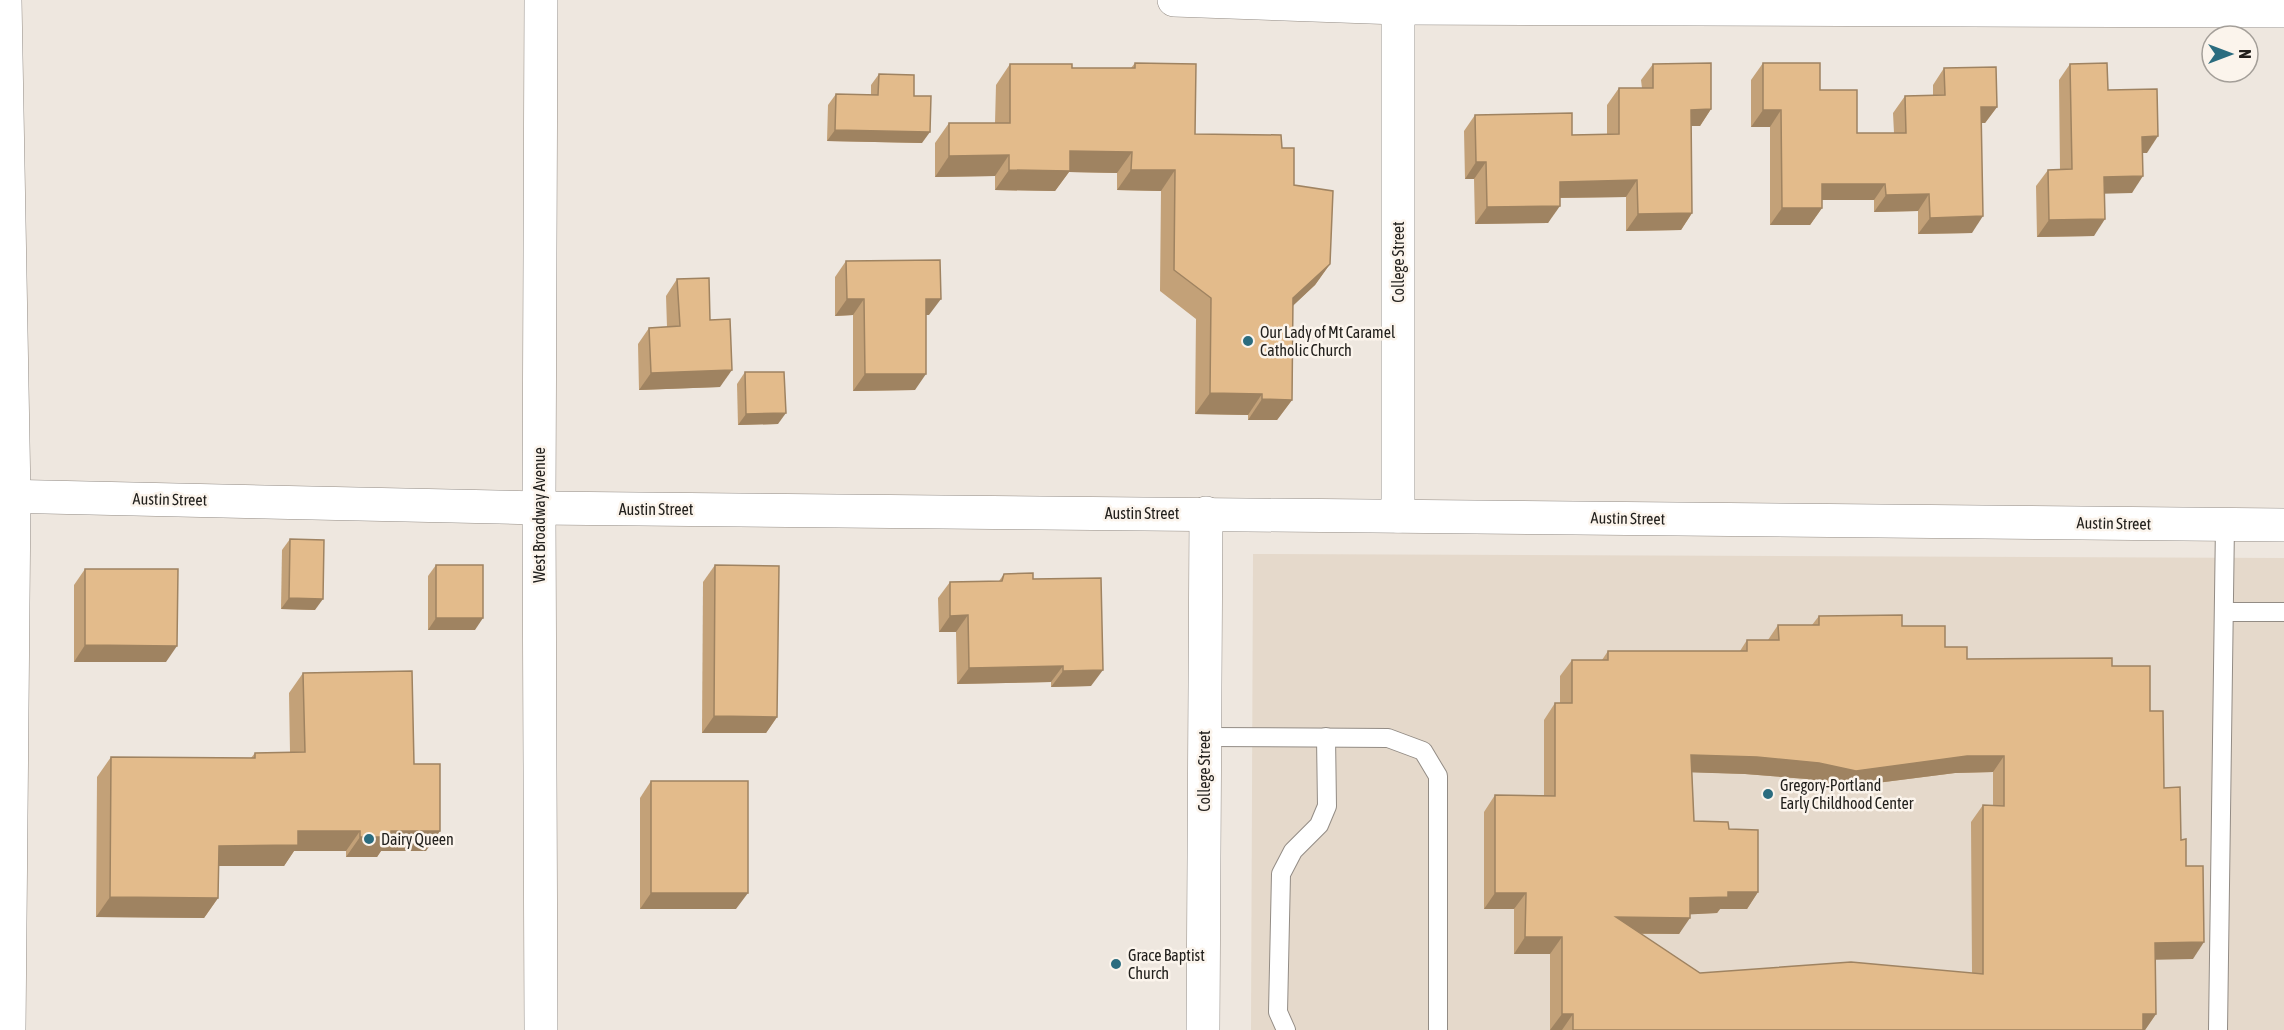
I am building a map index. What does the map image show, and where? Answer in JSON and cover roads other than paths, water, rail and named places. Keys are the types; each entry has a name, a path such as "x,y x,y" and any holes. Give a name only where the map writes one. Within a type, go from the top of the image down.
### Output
{"street":[{"path":"5,0 9,1030"},
{"name":"West Broadway Avenue","path":"541,0 539,508 541,1030"},
{"path":"1174,0 1398,8 2284,11"},
{"name":"College Street","path":"1398,8 1398,516"},
{"name":"Austin Street","path":"7,496 539,508 2284,525"},
{"name":"College Street","path":"1203,1030 1206,513"}],"lane":[{"path":"2218,1030 2225,524"},
{"path":"2224,612 2284,612"},
{"path":"1205,737 1388,738 1423,751 1438,776 1438,1030"},
{"path":"1286,1030 1278,1012 1281,874 1293,851 1319,825 1327,806 1326,737"}],"place":[{"name":"Our Lady of Mt Caramel Catholic Church","path":"1248,341"},
{"name":"Gregory-Portland Early Childhood Center","path":"1768,794"},
{"name":"Dairy Queen","path":"369,839"},
{"name":"Grace Baptist Church","path":"1116,964"}]}
